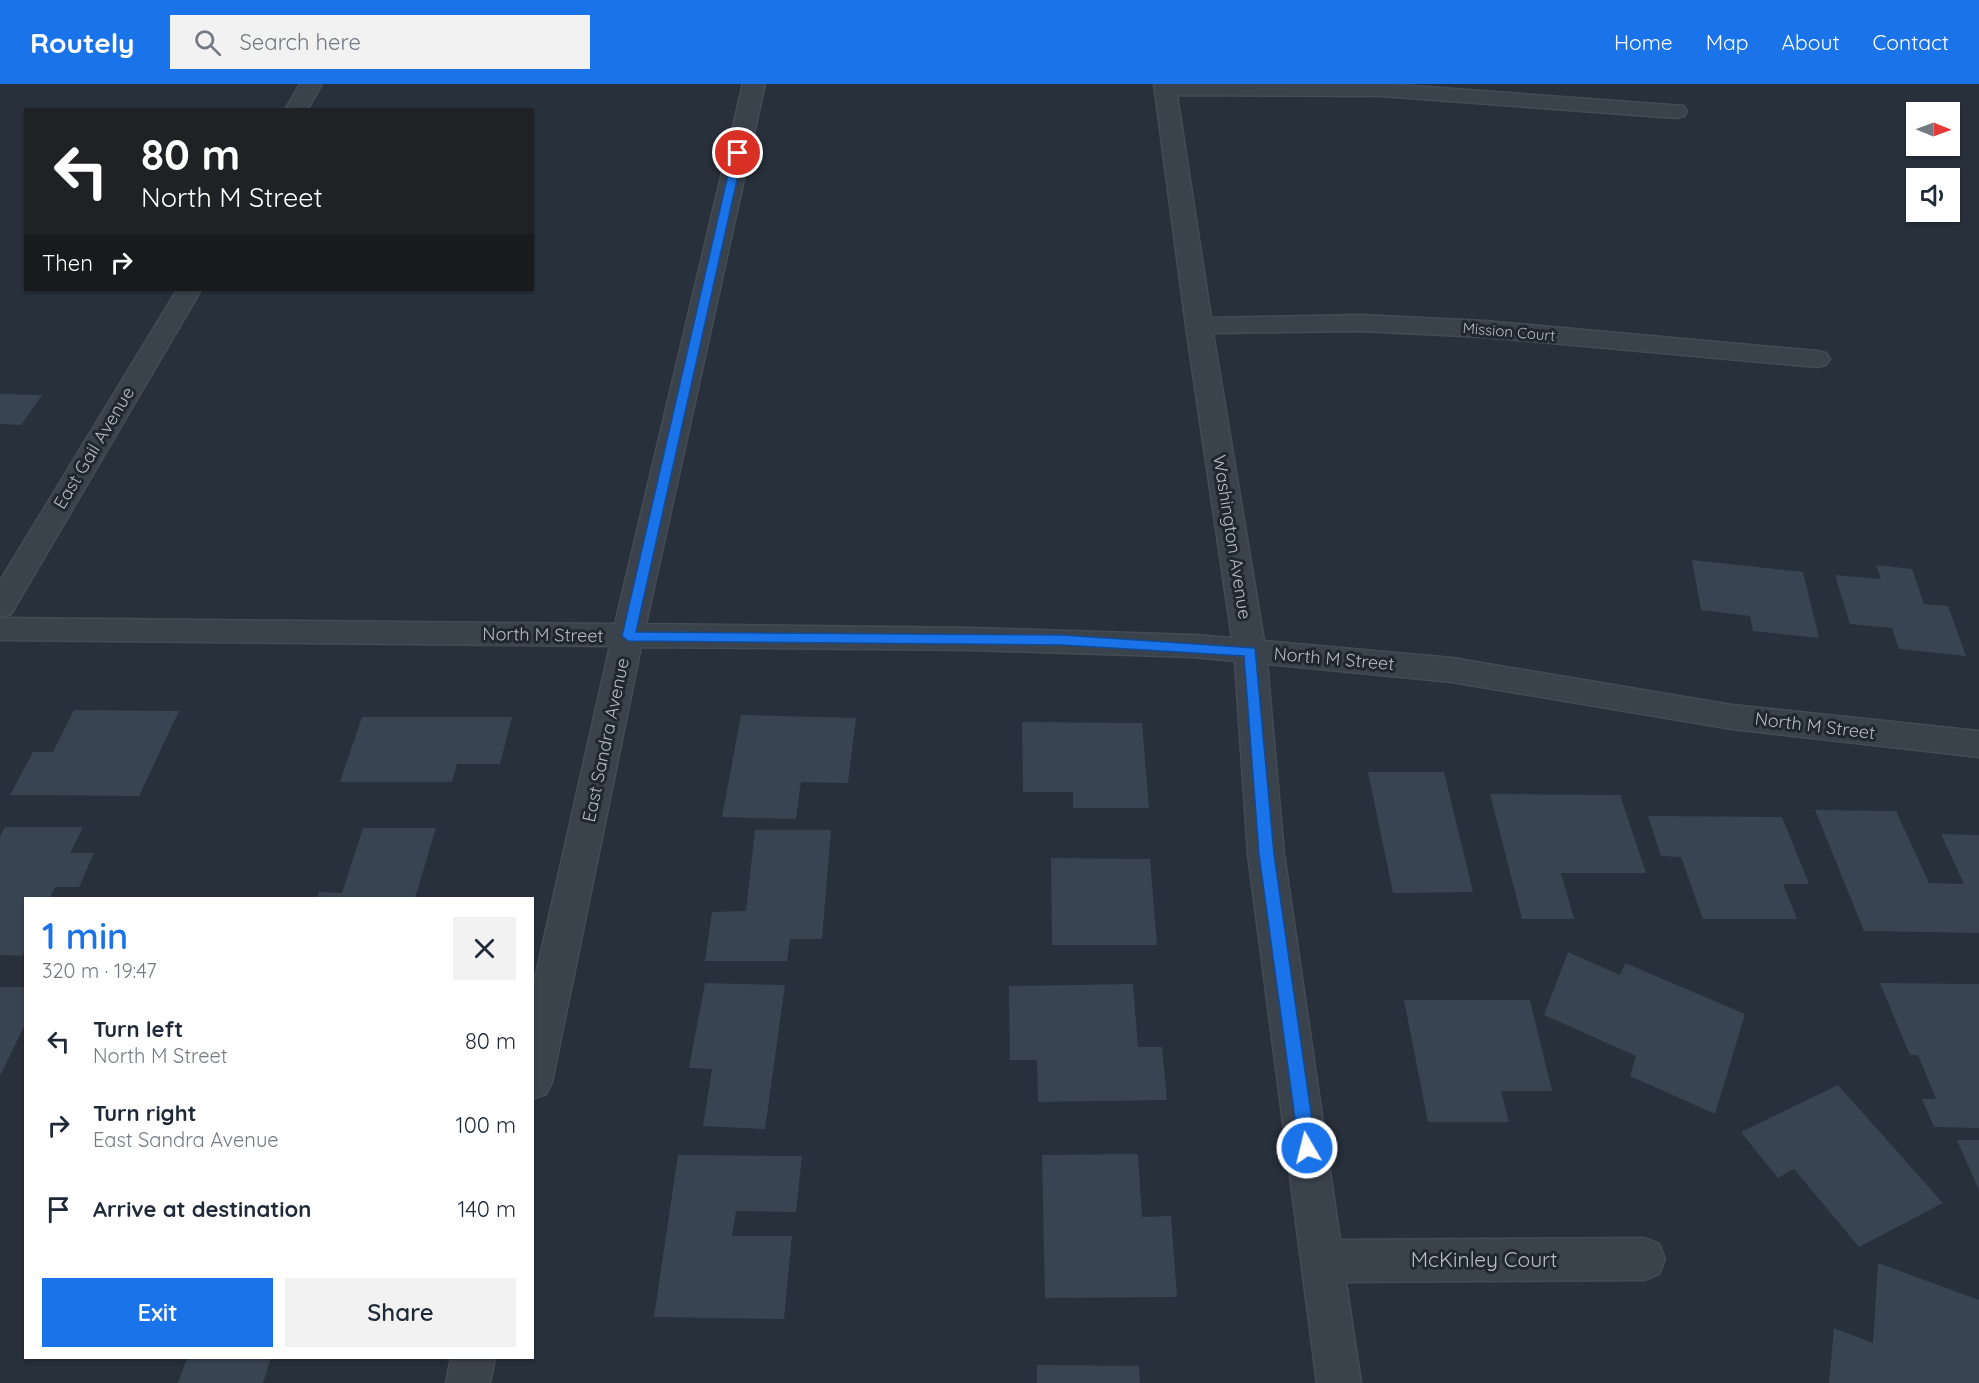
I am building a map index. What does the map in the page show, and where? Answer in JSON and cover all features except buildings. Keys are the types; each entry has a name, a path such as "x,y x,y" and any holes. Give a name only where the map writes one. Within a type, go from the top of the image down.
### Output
{"street":[{"path":"297,108 311,84"},
{"name":"East Sandra Avenue","path":"534,1073 628,636 754,84"},
{"path":"1166,86 1381,90 1676,111"},
{"name":"Washington Avenue","path":"1166,86 1199,326 1250,651 1266,854 1340,1383"},
{"name":"East Gail Avenue","path":"0,606 188,291"},
{"name":"Mission Court","path":"1199,326 1362,323 1484,329 1817,359"},
{"name":"North M Street","path":"0,629 1062,640 1250,651 1452,670 1732,717 1979,744"},
{"name":"McKinley Court","path":"1323,1261 1644,1259"},
{"path":"468,1383 473,1359"}],"route":[{"path":"738,153 628,636 1062,640 1250,651 1266,854 1307,1148"}]}
